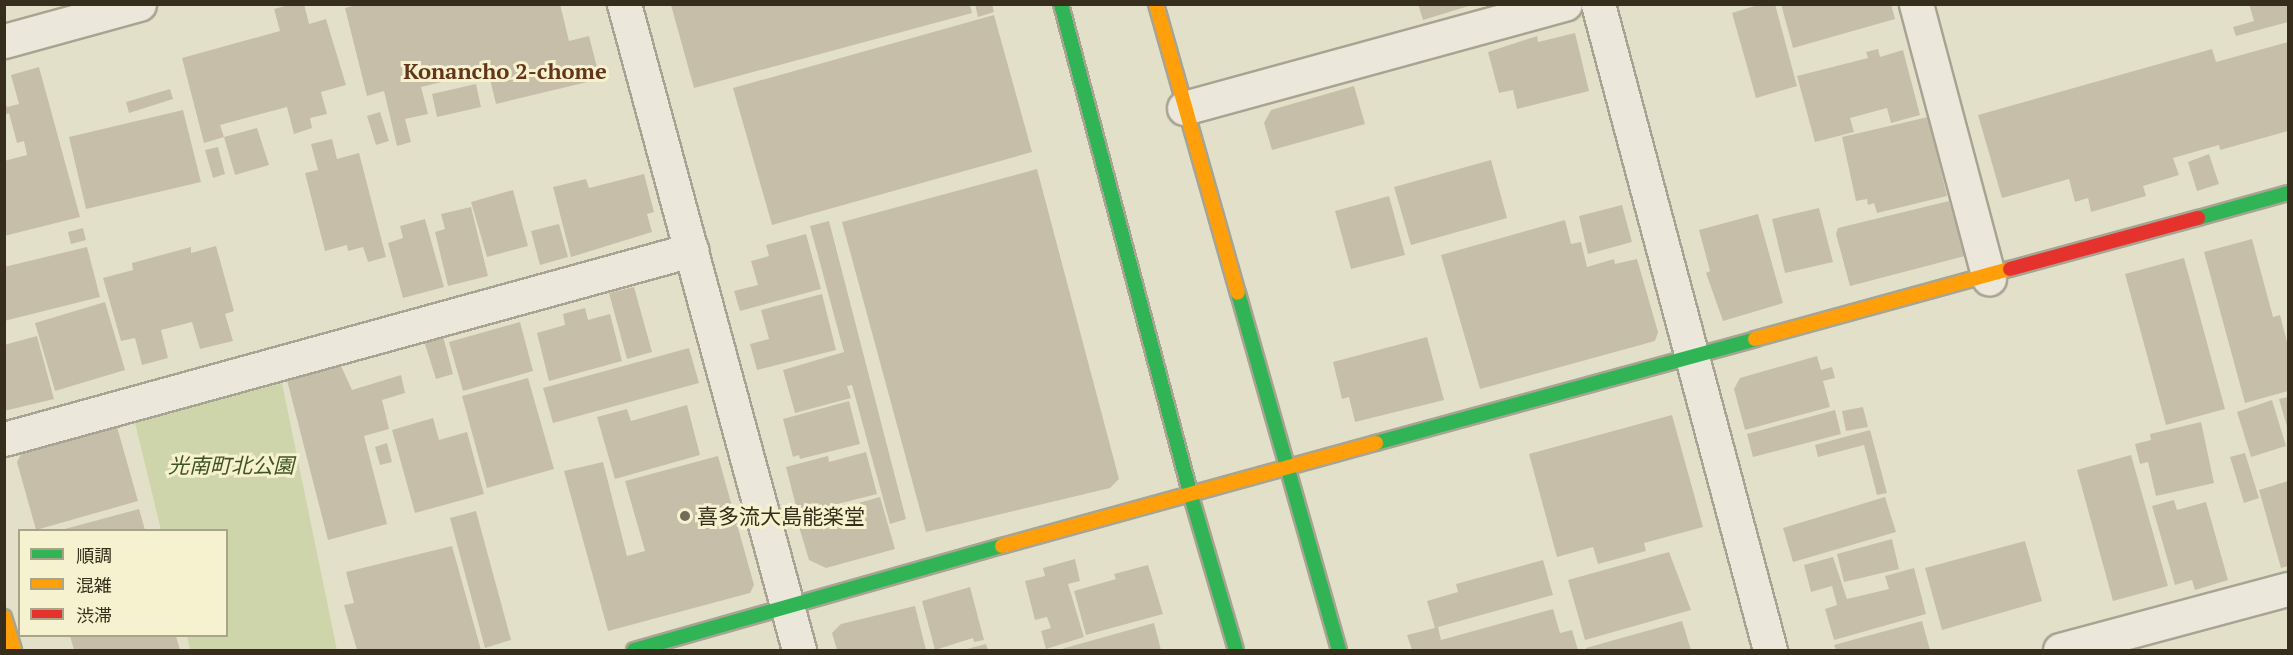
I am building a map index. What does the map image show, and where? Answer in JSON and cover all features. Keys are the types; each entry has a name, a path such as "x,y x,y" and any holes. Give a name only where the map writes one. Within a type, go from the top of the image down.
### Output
{"street":[{"path":"4,41 139,4"},
{"path":"624,4 799,651"},
{"path":"1061,4 1191,496 1236,651"},
{"path":"1156,4 1184,108 1290,468 1340,651"},
{"path":"1184,108 1564,4"},
{"path":"1598,4 1770,651"},
{"path":"1917,4 1989,278"},
{"path":"634,651 786,605 1989,278 2289,193"},
{"path":"4,439 691,250"},
{"path":"2060,651 2289,589"},
{"path":"4,617 14,651"}],"green space":[{"name":"光南町北公園","path":"282,383 337,650 190,650 187,637 228,637 228,529 161,529 135,423"}],"building":[{"path":"292,4 304,4 309,24 326,19 346,85 321,92 327,114 310,118 312,128 294,134 287,107 220,125 224,137 204,143 182,58 280,31 274,9"},
{"path":"360,4 560,4 569,41 589,36 600,79 496,104 488,71 421,87 428,114 405,119 411,142 397,146 384,91 367,96 345,8"},
{"path":"975,4 992,4 994,12 978,17"},
{"path":"1418,4 1472,4 1472,5 1423,20"},
{"path":"1761,4 1775,4 1797,86 1756,98 1732,13"},
{"path":"1781,4 1891,4 1895,19 1793,48"},
{"path":"2249,4 2288,4 2288,22 2236,36 2233,27 2254,21"},
{"path":"671,5 970,5 972,13 694,88"},
{"path":"994,15 1032,152 772,225 733,88"},
{"path":"1575,33 1589,91 1517,109 1513,90 1499,93 1488,52 1537,36 1538,42"},
{"path":"2288,42 2288,131 2220,150 2219,145 2173,158 2179,175 2143,186 2146,196 2091,212 2088,198 2075,202 2069,179 2002,198 1978,115 2212,49 2216,62"},
{"path":"1878,49 1880,57 1903,50 1920,115 1891,123 1887,108 1850,118 1854,132 1815,142 1797,76 1868,58 1866,52"},
{"path":"39,67 80,217 4,236 4,161 27,155 24,141 17,143 9,113 4,115 4,99 7,107 19,104 11,75"},
{"path":"476,84 481,107 437,117 432,94"},
{"path":"1354,86 1365,124 1272,150 1264,123 1271,110"},
{"path":"170,89 173,99 129,113 126,102"},
{"path":"183,110 201,182 86,209 69,137"},
{"path":"380,112 389,141 376,145 367,116"},
{"path":"1928,117 1947,196 1877,213 1874,203 1868,205 1867,199 1856,201 1842,137"},
{"path":"257,128 269,165 235,175 224,137"},
{"path":"332,139 337,159 359,153 386,257 368,262 363,247 348,251 347,245 325,251 305,173 318,170 311,144"},
{"path":"218,147 225,174 213,178 205,150"},
{"path":"2209,154 2219,184 2197,191 2188,162"},
{"path":"1491,160 1507,218 1411,245 1394,187"},
{"path":"1037,169 1119,479 1110,488 926,532 842,222"},
{"path":"644,174 654,212 647,214 652,232 571,257 553,187 586,179 589,188"},
{"path":"513,190 528,246 487,257 471,202"},
{"path":"1389,196 1405,255 1351,269 1335,211"},
{"path":"1949,201 1965,256 1850,286 1836,234 1838,228"},
{"path":"1622,205 1632,242 1588,254 1579,216"},
{"path":"471,207 488,276 448,286 435,232 445,229 441,214"},
{"path":"1819,208 1833,262 1785,273 1772,219"},
{"path":"1758,214 1783,303 1723,321 1706,273 1710,271 1699,230"},
{"path":"425,219 444,287 403,298 388,243 403,238 400,226"},
{"path":"1565,220 1571,244 1581,242 1587,267 1614,259 1615,264 1637,259 1658,332 1655,341 1480,389 1441,255"},
{"path":"829,221 906,519 890,524 852,385 847,386 851,398 795,413 783,370 844,352 810,226"},
{"path":"559,224 568,257 540,265 531,231"},
{"path":"83,228 86,240 71,244 68,232"},
{"path":"806,234 821,289 740,311 734,291 758,285 751,261 769,256 766,245"},
{"path":"2252,239 2273,317 2280,315 2288,346 2288,391 2245,403 2204,252"},
{"path":"216,246 234,311 225,314 233,341 200,349 192,322 161,330 168,358 142,365 135,338 121,341 103,278 133,270 132,263 191,247 191,253"},
{"path":"87,247 100,297 4,321 4,267"},
{"path":"2184,258 2225,409 2166,425 2125,274"},
{"path":"634,287 652,352 627,359 609,293"},
{"path":"822,294 836,350 757,370 750,344 769,339 761,310"},
{"path":"105,302 125,370 55,391 35,323"},
{"path":"585,308 588,320 610,314 622,361 549,381 537,333 565,325 563,314"},
{"path":"520,322 533,371 463,391 449,342"},
{"path":"37,336 54,399 4,411 4,345"},
{"path":"443,336 453,374 436,379 424,341"},
{"path":"1427,337 1444,400 1355,422 1349,397 1342,399 1333,362"},
{"path":"689,348 699,383 553,423 543,388"},
{"path":"1817,356 1821,370 1832,367 1835,378 1823,381 1830,407 1745,430 1734,389 1740,378"},
{"path":"341,366 352,390 401,375 405,393 382,400 389,429 364,436 387,524 328,540 287,380"},
{"path":"528,378 554,469 487,488 462,396"},
{"path":"2288,397 2288,430 2279,399"},
{"path":"2272,400 2286,446 2251,457 2237,412"},
{"path":"849,401 860,444 800,459 799,455 793,457 783,419"},
{"path":"687,405 700,455 615,479 597,417 627,409 631,421"},
{"path":"1863,407 1868,427 1846,431 1842,411"},
{"path":"1835,410 1841,434 1753,457 1747,434"},
{"path":"1672,415 1703,527 1644,543 1646,551 1598,564 1593,547 1557,557 1529,454"},
{"path":"433,418 439,440 467,432 484,494 415,513 392,430"},
{"path":"2201,422 2214,483 2156,496 2148,462 2140,464 2135,444 2151,440 2150,434"},
{"path":"117,427 138,501 36,529 17,462 21,454"},
{"path":"1870,430 1887,493 1877,495 1864,445 1818,457 1815,445"},
{"path":"387,443 392,462 380,465 375,447"},
{"path":"866,452 877,494 798,514 786,467 828,456 829,462"},
{"path":"2245,453 2259,498 2244,503 2230,457"},
{"path":"2131,455 2168,586 2113,601 2077,470"},
{"name":"喜多流大島能楽堂","path":"718,456 754,585 750,593 608,631 564,471 603,462 627,556 645,551 625,481"},
{"path":"2288,481 2288,566 2281,568 2259,490"},
{"path":"880,497 895,549 826,568 809,560 797,520"},
{"path":"1885,497 1896,532 1793,562 1783,528"},
{"path":"2174,500 2177,510 2206,502 2228,580 2195,590 2192,580 2175,585 2152,506"},
{"path":"139,509 145,529 65,529"},
{"path":"476,511 511,640 485,648 450,518"},
{"path":"1892,539 1899,569 1844,582 1837,554"},
{"path":"2025,541 2042,601 1942,630 1925,568"},
{"path":"452,546 481,650 357,650 344,605 354,603 346,572"},
{"path":"1669,552 1691,610 1585,640 1568,580"},
{"path":"1833,557 1847,599 1889,589 1885,576 1914,568 1926,614 1834,640 1825,609 1837,605 1832,586 1811,592 1804,565"},
{"path":"1075,559 1080,581 1068,584 1084,637 1046,649 1041,631 1051,628 1047,617 1035,620 1025,581 1045,576 1043,568"},
{"path":"1543,560 1553,595 1438,627 1441,640 1553,609 1560,633 1572,630 1578,650 1412,650 1407,635 1435,628 1427,601 1458,592 1456,584"},
{"path":"1148,565 1163,614 1086,635 1074,591 1116,579 1114,574"},
{"path":"970,587 984,640 974,642 973,638 935,650 922,601"},
{"path":"915,606 926,650 837,650 832,633 841,624"},
{"path":"1682,621 1691,650 1586,650 1586,648"},
{"path":"1922,621 1930,650 1836,650 1834,645"},
{"path":"1154,623 1161,650 1058,650"},
{"path":"70,637 176,637 180,650 74,650"},
{"path":"986,644 988,650 963,650"}],"traffic: fast":[{"path":"1061,4 1191,496 1236,650"},
{"path":"2198,218 2288,193"},
{"path":"1238,293 1339,650"},
{"path":"1376,443 1755,339"},
{"path":"634,650 1002,546"}],"traffic: slow":[{"path":"1156,4 1238,293"},
{"path":"1755,339 2010,269"},
{"path":"1002,546 1376,443"},
{"path":"4,617 14,650"}],"traffic: jam":[{"path":"2010,269 2198,218"}],"place":[{"name":"喜多流大島能楽堂","path":"685,516"}],"district":[{"name":"Konancho 2-chome","path":"505,71"}]}
